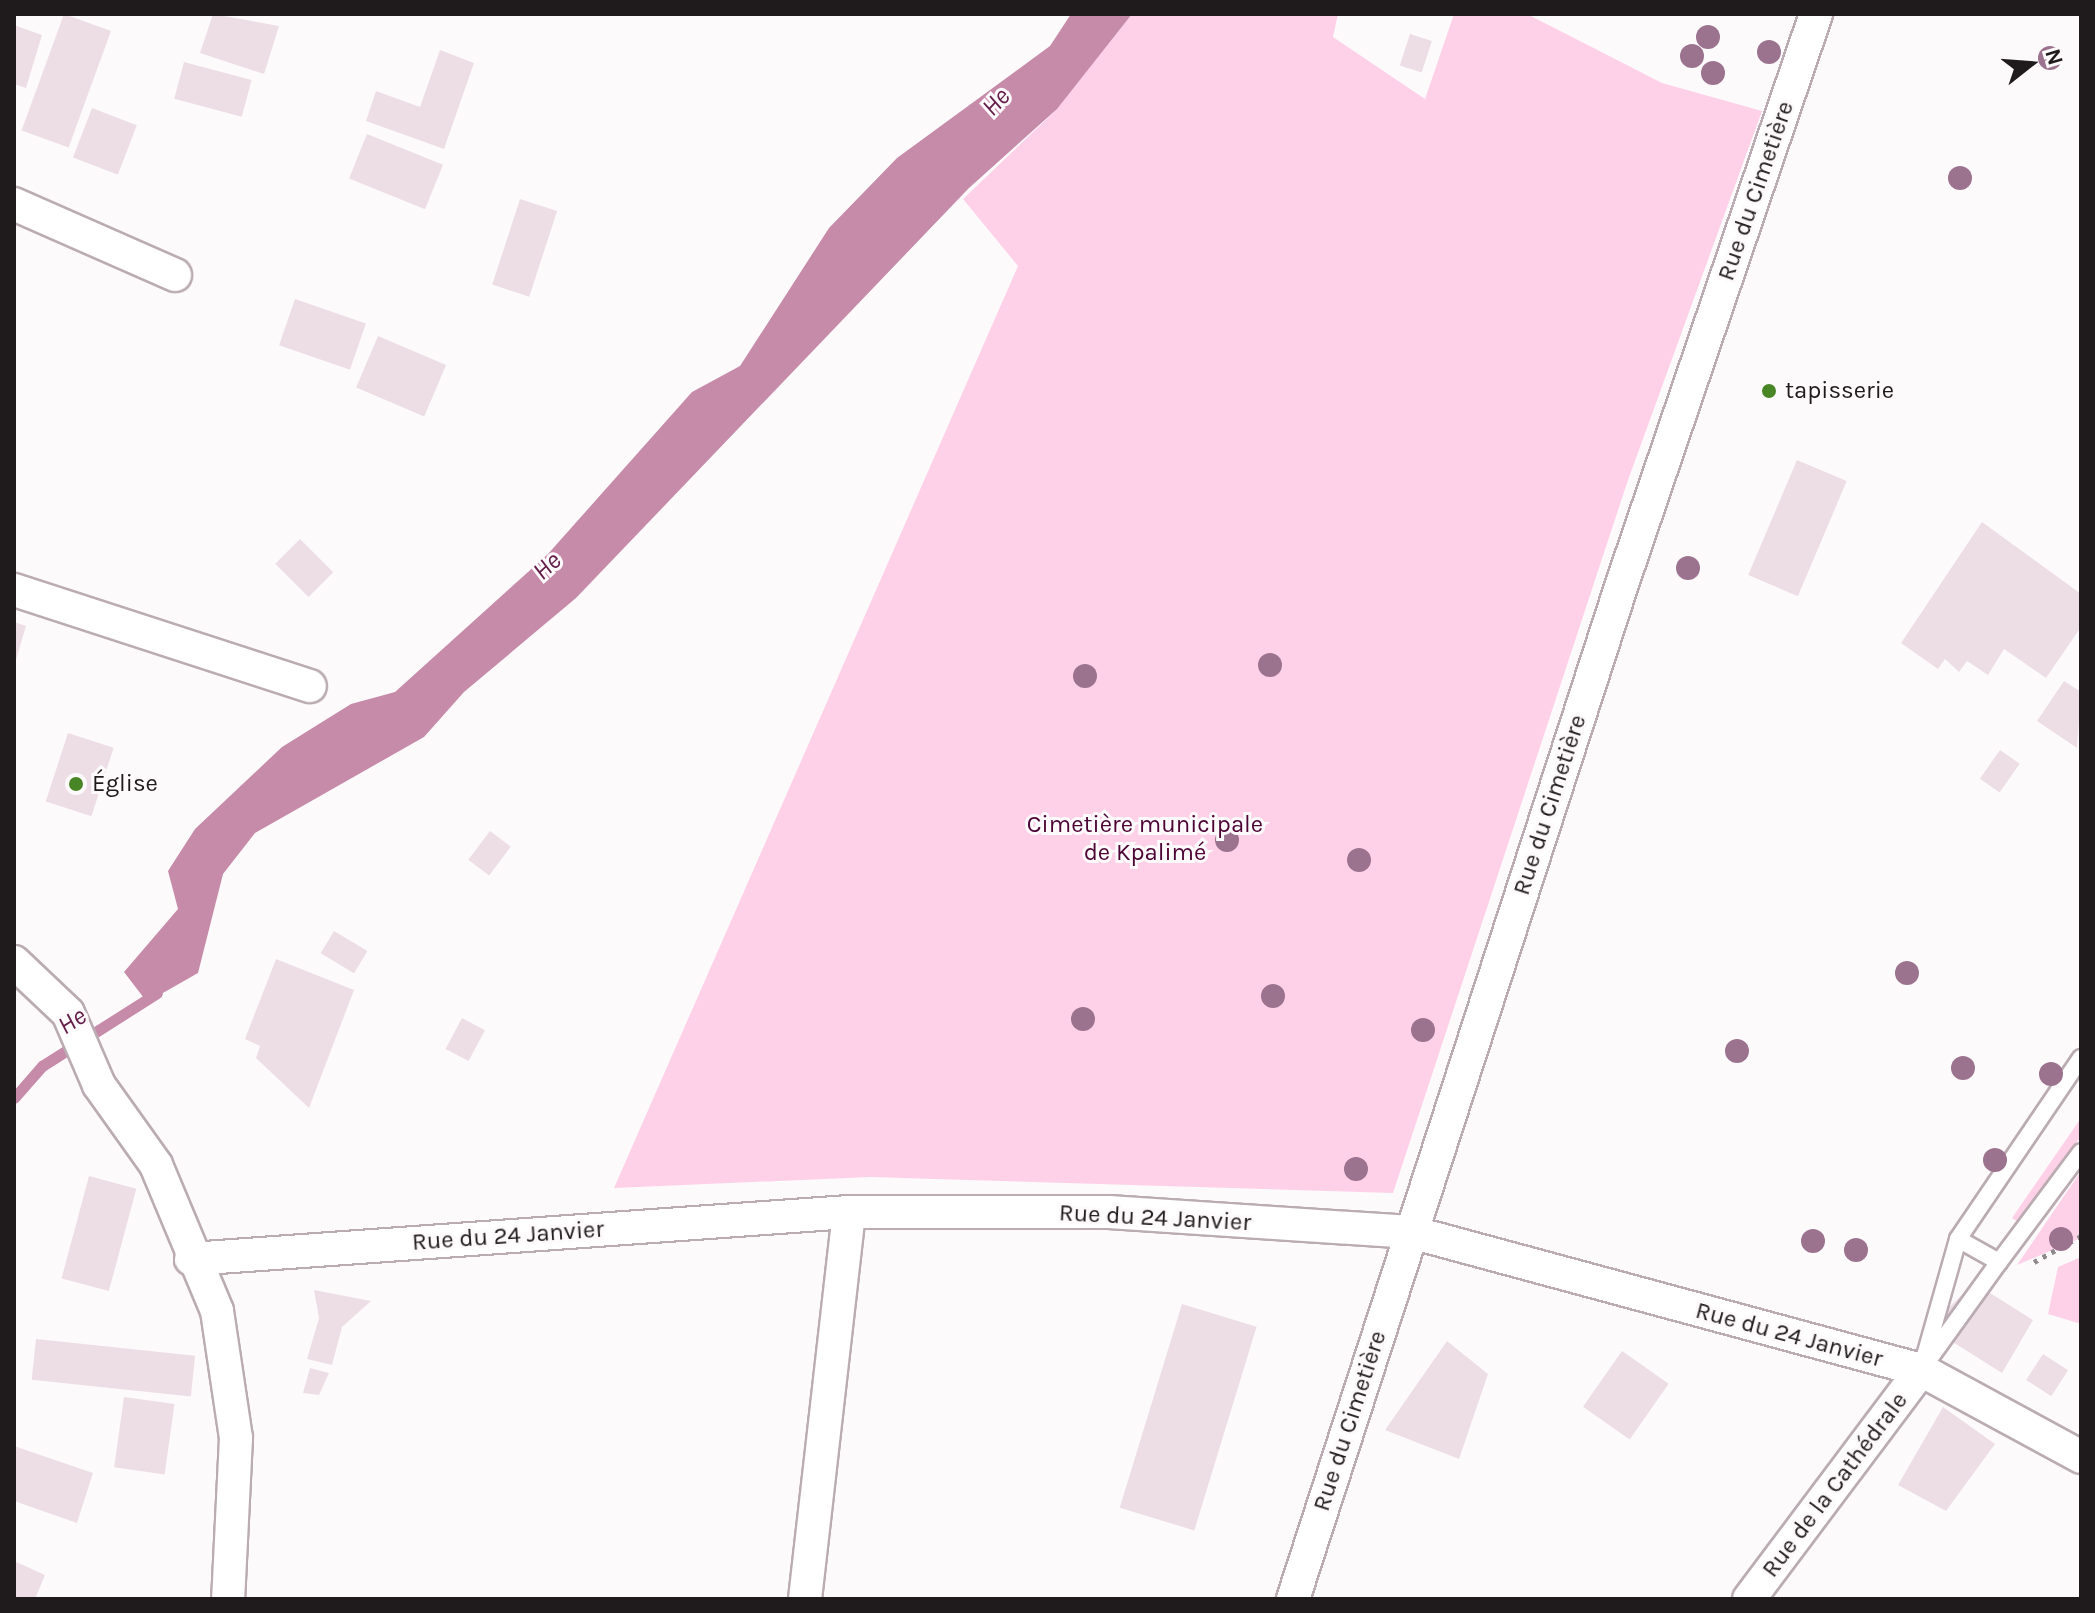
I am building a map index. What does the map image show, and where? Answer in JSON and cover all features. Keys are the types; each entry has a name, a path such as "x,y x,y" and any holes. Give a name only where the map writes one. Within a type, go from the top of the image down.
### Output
{"street":[{"name":"Rue du Cimetière","path":"1293,1599 1411,1232 1816,14"},
{"path":"14,204 175,275"},
{"path":"14,590 310,686"},
{"path":"14,962 68,1013 88,1048 99,1085 156,1165 191,1259 217,1311 236,1438 228,1599"},
{"name":"Rue du 24 Janvier","path":"191,1259 849,1212 1109,1212 1411,1232 1921,1370 2081,1457"},
{"path":"805,1599 849,1212"},
{"name":"Rue de la Cathédrale","path":"1749,1599 1921,1370"}],"lane":[{"path":"1921,1370 1958,1239 2081,1058"},
{"path":"1921,1370 2081,1152"},
{"path":"1958,1239 1999,1262"}],"path":[{"path":"2021,1270 2081,1236"}],"green space":[{"name":"Cimetière municipale de Kpalimé","path":"1132,14 1338,14 1333,37 1425,99 1454,14 1527,14 1662,83 1762,111 1627,483 1393,1193 870,1177 614,1188 1018,266 963,199 1054,112"},
{"path":"2081,1118 2081,1136 2021,1224 2012,1218"},
{"path":"2081,1171 2081,1238 2017,1265"},
{"path":"2081,1257 2081,1324 2048,1314 2058,1267"}],"water":[{"path":"1071,14 1132,14 1057,109 969,188 576,598 464,692 424,737 255,833 223,874 198,973 147,1002 124,972 178,909 168,871 195,829 282,747 351,704 395,692 548,554 692,392 740,366 829,228 897,158 1050,46"}],"building":[{"path":"64,14 111,31 69,148 22,131"},
{"path":"213,14 279,26 264,74 200,53"},
{"path":"14,25 42,35 26,88 14,84"},
{"path":"1410,34 1432,41 1422,72 1400,65"},
{"path":"440,50 474,63 444,149 366,121 376,91 420,107"},
{"path":"184,62 252,80 242,117 174,99"},
{"path":"92,108 137,125 118,175 73,157"},
{"path":"367,134 443,165 425,209 349,179"},
{"path":"520,199 557,211 529,297 492,285"},
{"path":"295,299 366,323 350,370 279,345"},
{"path":"378,336 446,365 424,416 356,388"},
{"path":"1797,460 1847,481 1798,596 1748,575"},
{"path":"1982,522 2081,594 2081,627 2046,678 2004,649 1988,675 1967,661 1959,672 1945,659 1938,669 1901,643"},
{"path":"300,539 333,572 308,597 275,564"},
{"path":"14,622 26,626 15,663 14,663"},
{"path":"2064,681 2081,692 2077,748 2037,721"},
{"path":"68,733 114,748 91,816 46,801"},
{"path":"2000,750 2020,764 2000,792 1980,779"},
{"path":"490,831 511,847 489,875 468,860"},
{"path":"334,931 367,951 354,973 321,953"},
{"path":"276,959 354,990 309,1108 256,1058 260,1046 245,1039"},
{"path":"462,1018 485,1030 469,1061 446,1049"},
{"path":"89,1176 136,1189 109,1291 62,1278"},
{"path":"1974,1283 2033,1320 2002,1373 1929,1327"},
{"path":"314,1290 371,1301 342,1327 332,1365 307,1359 319,1318"},
{"path":"1182,1304 1257,1327 1194,1530 1120,1508"},
{"path":"36,1339 195,1356 191,1396 32,1380"},
{"path":"1447,1341 1488,1374 1459,1459 1385,1430"},
{"path":"1622,1351 1669,1384 1630,1439 1583,1407"},
{"path":"2043,1354 2068,1370 2051,1396 2026,1380"},
{"path":"310,1368 329,1373 319,1395 303,1393"},
{"path":"124,1397 175,1404 165,1474 114,1467"},
{"path":"1943,1407 1995,1444 1946,1511 1898,1485"},
{"path":"14,1446 93,1473 77,1523 14,1501"},
{"path":"14,1561 45,1575 35,1599 14,1599"}],"waterway":[{"name":"He","path":"14,1098 42,1066 157,993"}],"place":[{"name":"tapisserie","path":"1769,391"},
{"name":"Église","path":"76,784"}]}
